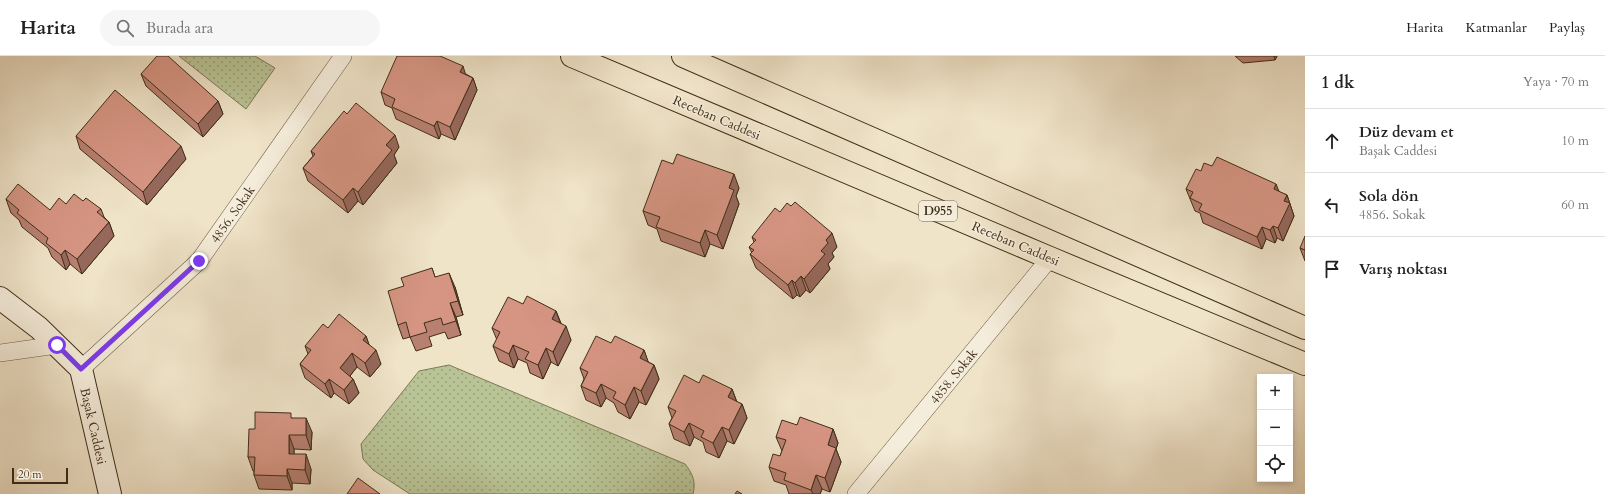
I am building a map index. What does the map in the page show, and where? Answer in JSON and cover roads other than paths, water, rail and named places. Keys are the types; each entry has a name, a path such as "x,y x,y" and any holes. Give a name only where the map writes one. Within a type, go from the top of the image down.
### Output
{"highway":[{"name":"Receban Caddesi","path":"572,56 1305,364"},
{"path":"683,56 1305,328"}],"street":[{"name":"4856. Sokak","path":"81,369 199,261 343,56"},
{"name":"4858. Sokak","path":"856,494 1050,258"},
{"path":"0,298 39,328 81,369"},
{"path":"0,353 57,345"},
{"name":"Başak Caddesi","path":"81,369 110,494"}]}
